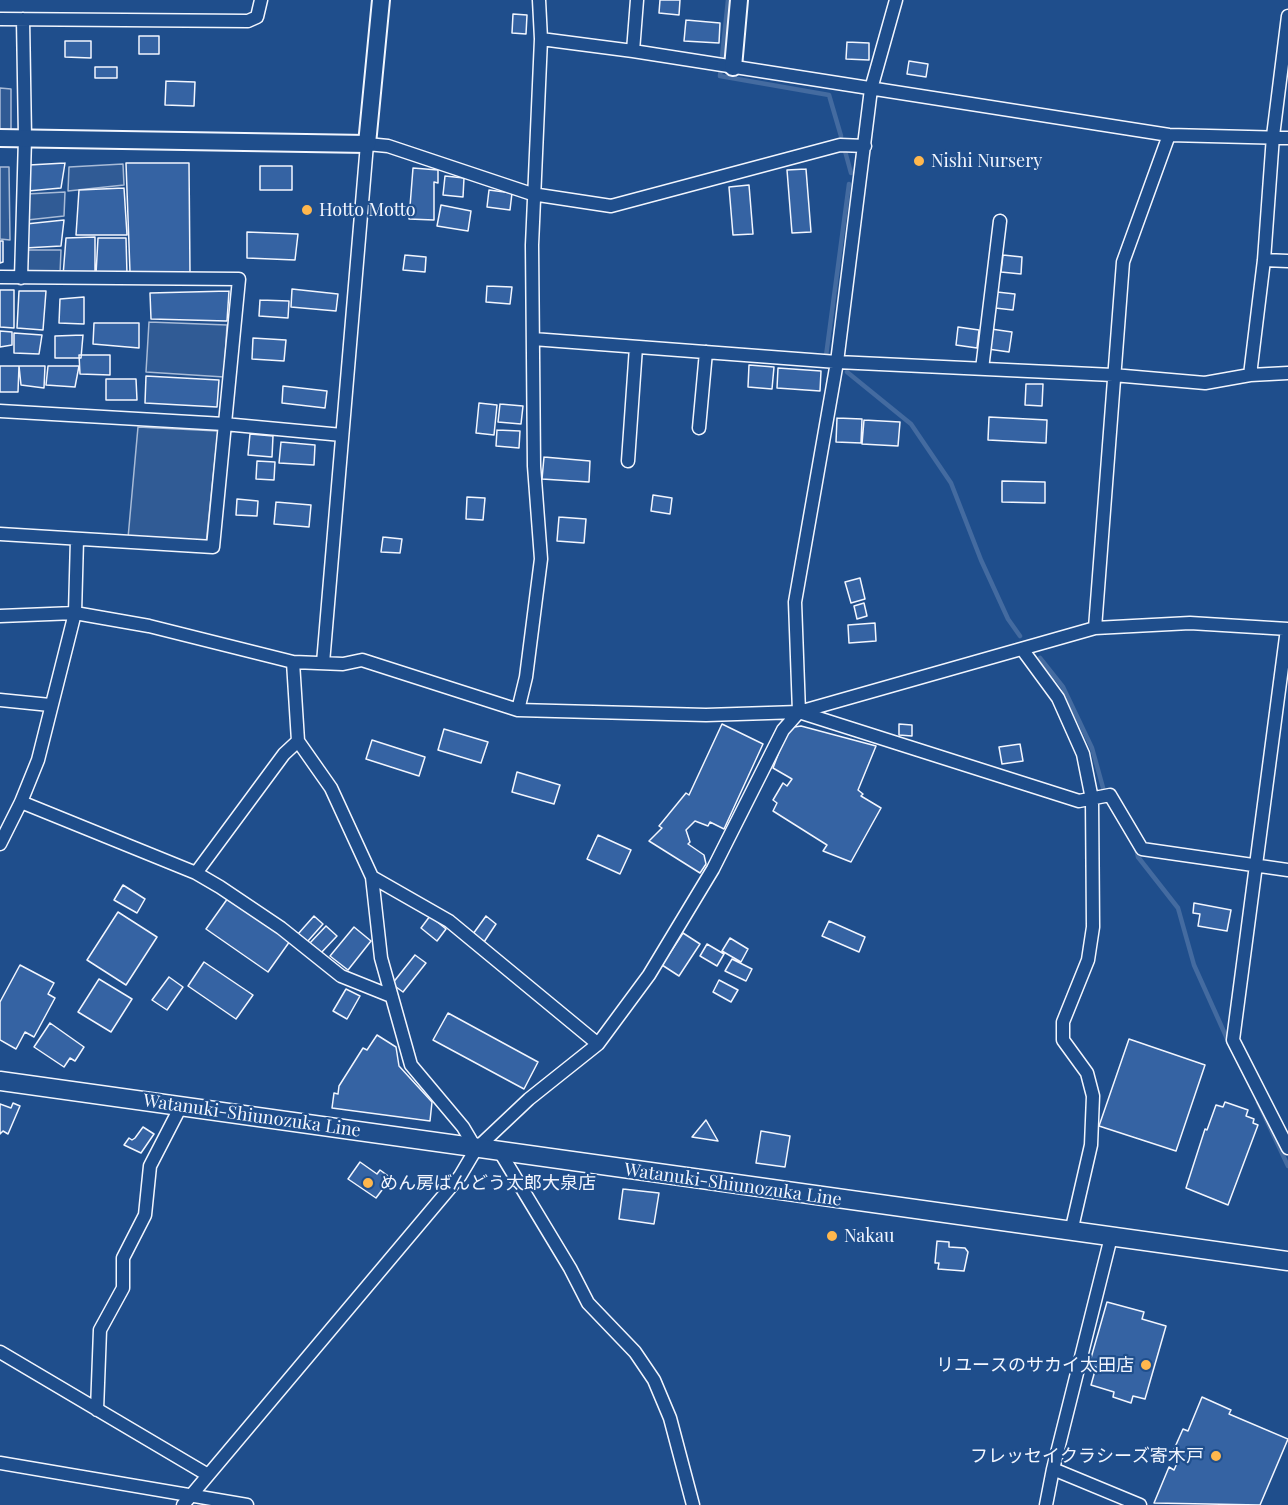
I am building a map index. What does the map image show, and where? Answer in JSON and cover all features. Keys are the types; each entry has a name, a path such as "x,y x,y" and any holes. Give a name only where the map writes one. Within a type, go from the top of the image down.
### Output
{"main road":[{"name":"Watanuki-Shiunozuka Line","path":"0,1081 1288,1261"}],"street":[{"path":"0,19 248,21 257,17 261,0"},
{"path":"323,663 381,0"},
{"path":"518,710 526,677 541,559 534,466 532,194 541,39 539,0"},
{"path":"633,51 637,0"},
{"path":"733,67 739,0"},
{"path":"185,1502 460,1176 476,1149 529,1100 598,1044 655,966 713,869 783,730 799,712 795,602 837,362 871,88 896,0"},
{"path":"1250,375 1264,260 1273,136 1288,16"},
{"path":"21,278 25,138 23,19"},
{"path":"541,39 633,51 1169,135 1288,138"},
{"path":"1095,628 1123,262 1169,135"},
{"path":"0,138 388,146 532,194 611,206 840,145 865,146"},
{"path":"982,369 1000,221"},
{"path":"1264,260 1288,261"},
{"path":"0,277 239,279 213,547 0,534"},
{"path":"533,339 837,362 1113,375 1205,383 1250,375 1288,373"},
{"path":"627,461 636,347"},
{"path":"699,428 706,352"},
{"path":"0,411 224,424 342,435"},
{"path":"0,844 3,829 21,802 38,760 75,613 77,539"},
{"path":"0,616 75,613 149,626 293,662 343,664 362,660 518,710 706,715 799,712 1095,628 1190,623 1287,629 1233,1040 1288,1149"},
{"path":"1022,649 1058,698 1083,754 1092,799 1093,927 1088,960 1063,1022 1063,1040 1087,1073 1093,1096 1091,1145 1071,1232"},
{"path":"293,662 298,741 331,788 372,877 381,958 411,1065 463,1127 476,1149"},
{"path":"0,700 50,705"},
{"path":"799,712 1079,801 1110,795 1142,849 1288,870"},
{"path":"196,873 284,754 298,741"},
{"path":"21,802 196,873 220,886 281,928 341,976 391,996"},
{"path":"372,877 449,921 598,1044"},
{"path":"97,1410 100,1330 123,1288 123,1258 145,1215 150,1166 181,1106"},
{"path":"500,1152 570,1268 588,1304 635,1352 654,1380 670,1418 693,1505"},
{"path":"1046,1505 1111,1237"},
{"path":"0,1352 208,1475"},
{"path":"0,1463 185,1502 247,1505"},
{"path":"1053,1469 1140,1505"}],"shaded area":[{"path":"0,88 11,89 11,132 0,132"},
{"path":"123,164 124,185 68,191 69,167"},
{"path":"0,167 9,167 10,240 0,239"},
{"path":"65,192 64,216 27,220 27,194"},
{"path":"26,250 61,250 60,274 25,274"},
{"path":"149,322 227,325 224,377 146,372"},
{"path":"138,427 218,431 206,544 128,538"}],"building":[{"path":"660,0 680,0 679,15 659,13"},
{"path":"513,14 527,15 526,34 512,33"},
{"path":"686,20 720,23 719,43 684,41"},
{"path":"139,36 159,36 159,54 139,54"},
{"path":"65,41 91,41 91,58 65,57"},
{"path":"847,42 869,43 869,60 846,59"},
{"path":"909,61 928,64 926,77 907,74"},
{"path":"95,67 117,67 117,78 95,78"},
{"path":"166,81 195,82 194,106 165,105"},
{"path":"65,163 61,188 28,191 29,165"},
{"path":"126,163 189,163 190,273 130,272"},
{"path":"260,166 292,166 292,190 260,190"},
{"path":"413,168 438,170 438,183 434,182 434,220 409,219"},
{"path":"806,169 811,232 792,233 787,170"},
{"path":"445,176 464,178 463,197 443,195"},
{"path":"749,185 753,234 733,235 729,187"},
{"path":"124,188 127,235 76,235 79,190"},
{"path":"489,190 512,193 510,210 487,207"},
{"path":"441,205 471,211 468,231 437,226"},
{"path":"64,220 61,246 25,248 26,224"},
{"path":"247,232 298,234 295,260 247,258"},
{"path":"95,237 95,275 63,276 66,238"},
{"path":"98,238 126,238 127,275 96,274"},
{"path":"0,241 3,241 3,262 0,263"},
{"path":"405,255 426,257 425,272 403,270"},
{"path":"1003,255 1022,257 1021,274 1001,272"},
{"path":"487,286 512,287 510,304 486,302"},
{"path":"292,289 338,294 336,311 291,307"},
{"path":"0,290 14,290 14,328 0,327"},
{"path":"19,291 46,291 43,330 17,328"},
{"path":"229,291 227,321 151,319 150,293"},
{"path":"997,292 1015,294 1013,310 995,308"},
{"path":"84,297 84,324 59,323 60,299"},
{"path":"260,300 289,301 288,318 259,316"},
{"path":"94,323 139,323 139,348 93,344"},
{"path":"958,327 979,330 977,348 956,345"},
{"path":"991,329 1012,332 1009,352 988,349"},
{"path":"0,331 12,332 12,345 0,347"},
{"path":"14,333 42,335 39,354 14,353"},
{"path":"83,335 81,358 55,358 55,336"},
{"path":"253,338 286,340 284,361 252,359"},
{"path":"79,355 110,355 110,375 80,374"},
{"path":"749,365 774,367 772,389 748,387"},
{"path":"0,366 19,366 18,392 0,392"},
{"path":"19,366 45,366 44,388 21,385"},
{"path":"48,366 79,366 75,387 46,385"},
{"path":"778,368 821,371 820,391 777,388"},
{"path":"146,376 219,380 217,407 145,403"},
{"path":"106,379 136,379 137,400 106,400"},
{"path":"1026,384 1043,384 1042,406 1025,405"},
{"path":"283,386 327,391 325,408 282,403"},
{"path":"479,403 497,405 494,435 476,433"},
{"path":"500,404 523,406 521,424 498,422"},
{"path":"989,417 1047,420 1046,443 988,440"},
{"path":"837,418 862,419 861,443 836,442"},
{"path":"864,420 900,422 898,446 862,444"},
{"path":"497,430 520,431 519,448 496,446"},
{"path":"250,434 273,436 272,457 248,455"},
{"path":"281,442 315,445 314,465 279,463"},
{"path":"544,457 590,461 589,482 542,479"},
{"path":"257,461 275,462 274,480 256,479"},
{"path":"1002,481 1045,482 1045,503 1002,502"},
{"path":"653,495 672,498 670,514 651,511"},
{"path":"467,497 485,498 483,520 466,519"},
{"path":"237,499 258,501 257,516 236,515"},
{"path":"276,502 311,505 309,527 274,524"},
{"path":"559,517 586,519 584,543 557,541"},
{"path":"383,537 402,539 400,553 381,552"},
{"path":"860,578 865,599 851,603 845,582"},
{"path":"864,603 867,616 857,619 854,606"},
{"path":"875,623 876,641 849,643 848,625"},
{"path":"722,724 763,744 724,829 710,822 708,826 695,821 686,830 690,842 688,844 704,855 706,864 700,873 649,841 662,828 659,826 686,793 689,795"},
{"path":"899,724 912,725 912,736 899,735"},
{"path":"801,726 876,746 858,790 863,794 861,796 881,808 851,862 823,851 827,845 773,811 777,803 773,800 783,783 787,786 792,779 773,768 788,728"},
{"path":"444,729 488,742 481,763 438,750"},
{"path":"372,740 425,757 419,776 366,759"},
{"path":"1020,744 1023,761 1002,764 999,747"},
{"path":"517,772 560,785 554,804 512,792"},
{"path":"598,835 631,850 620,874 587,859"},
{"path":"123,885 145,899 137,913 114,900"},
{"path":"228,898 290,941 268,972 206,929"},
{"path":"1194,903 1231,910 1227,931 1198,926 1200,914 1193,913"},
{"path":"118,912 157,937 126,985 87,960"},
{"path":"314,916 323,924 307,942 298,934"},
{"path":"430,916 446,929 437,941 421,928"},
{"path":"486,916 496,924 484,942 473,934"},
{"path":"829,921 865,937 859,952 822,936"},
{"path":"326,926 337,936 320,954 309,944"},
{"path":"354,927 371,941 348,970 330,956"},
{"path":"683,933 700,944 679,976 662,965"},
{"path":"730,938 748,949 741,962 722,951"},
{"path":"707,944 724,954 717,966 700,956"},
{"path":"415,955 426,963 403,992 392,984"},
{"path":"732,959 752,969 746,981 725,971"},
{"path":"204,962 253,995 236,1019 188,986"},
{"path":"20,965 54,983 48,994 55,998 34,1037 25,1032 16,1049 0,1040 0,1002"},
{"path":"169,977 183,987 167,1010 152,1000"},
{"path":"99,979 132,999 111,1032 78,1012"},
{"path":"719,980 738,990 731,1002 713,992"},
{"path":"346,989 360,996 347,1019 333,1011"},
{"path":"448,1013 538,1062 524,1089 433,1040"},
{"path":"50,1023 84,1047 75,1061 70,1058 64,1067 34,1047"},
{"path":"377,1035 396,1047 399,1066 432,1102 430,1121 332,1108 334,1093 338,1094 339,1086 363,1048 367,1050"},
{"path":"1129,1039 1205,1065 1176,1151 1099,1126"},
{"path":"1225,1102 1248,1110 1246,1116 1254,1119 1253,1123 1258,1125 1228,1205 1186,1188 1205,1129 1207,1130 1216,1105 1223,1107"},
{"path":"13,1103 20,1106 8,1134 3,1131 0,1134 0,1104 11,1108"},
{"path":"706,1120 718,1141 692,1137"},
{"path":"143,1127 154,1134 141,1153 124,1145 129,1138 132,1140 135,1138"},
{"path":"761,1131 790,1136 785,1167 756,1163"},
{"path":"360,1162 377,1174 380,1170 391,1178 376,1198 348,1179"},
{"path":"623,1189 659,1193 654,1224 619,1219"},
{"path":"937,1241 949,1242 949,1247 965,1248 968,1252 964,1271 938,1269 939,1263 935,1263"},
{"path":"1107,1302 1144,1312 1142,1319 1166,1326 1145,1399 1133,1396 1131,1403 1113,1397 1114,1392 1091,1385 1096,1367 1089,1365"},
{"path":"1202,1397 1231,1410 1229,1414 1288,1439 1260,1505 1154,1503 1169,1467 1174,1470 1179,1459 1171,1456 1183,1429 1188,1431"}],"waterway":[{"path":"728,0 720,76 829,95 841,136"},
{"path":"845,151 851,173"},
{"path":"826,356 849,184"},
{"path":"847,372 911,424 951,483 981,560 1008,619 1020,636"},
{"path":"1040,658 1063,687 1092,748 1105,795"},
{"path":"1136,847 1138,857 1178,908 1194,965 1229,1043"},
{"path":"1258,1102 1288,1166"}],"place":[{"name":"Nishi Nursery","path":"919,161"},
{"name":"Hotto Motto","path":"307,210"},
{"name":"めん房ばんどう太郎大泉店","path":"368,1183"},
{"name":"Nakau","path":"832,1236"},
{"name":"リユースのサカイ太田店","path":"1146,1365"},
{"name":"フレッセイクラシーズ寄木戸","path":"1216,1456"}]}
